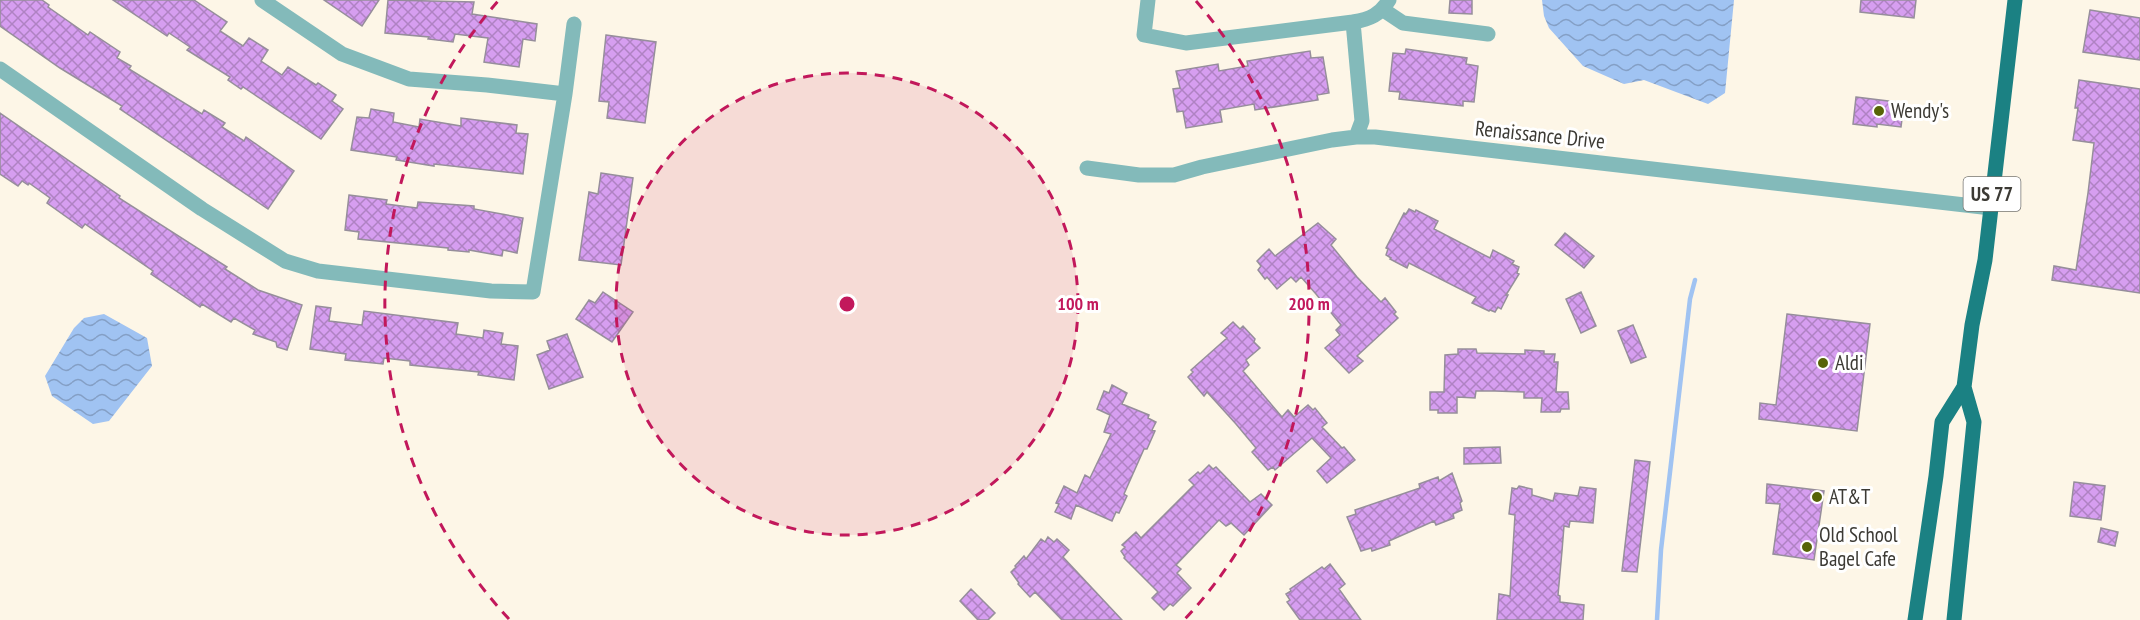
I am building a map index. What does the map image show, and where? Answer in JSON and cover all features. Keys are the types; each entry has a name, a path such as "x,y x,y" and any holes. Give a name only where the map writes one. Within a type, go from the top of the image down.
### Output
{"main road":[{"name":"US 77","path":"1954,620 1974,422 1964,387 1972,325 1985,260 2015,0"},
{"name":"US 77","path":"1915,620 1942,422 1964,387"}],"street":[{"path":"262,0 342,54 409,79 565,94"},
{"path":"1148,0 1144,35 1186,43 1366,20 1379,13 1386,5 1403,22 1488,34"},
{"path":"1353,22 1362,121 1356,137"},
{"path":"0,69 202,209 285,261 318,271 491,291 533,292 574,24"},
{"name":"Renaissance Drive","path":"1087,168 1139,175 1173,175 1202,167 1356,137 1375,137 1991,208"}],"water":[{"path":"1542,0 1734,0 1725,93 1708,104 1644,80 1624,84 1583,66 1549,28 1544,16"},
{"path":"104,314 147,338 152,366 109,421 93,424 52,396 45,376 74,328 84,318"}],"building":[{"path":"0,0 42,0 49,5 48,7 88,35 90,32 120,52 117,58 131,66 129,69 202,114 204,110 225,123 222,127 244,141 246,137 294,171 268,209 120,109 122,106 60,68 0,26"},
{"path":"113,0 194,0 227,22 220,31 243,46 249,38 268,50 261,61 282,75 288,67 316,85 318,83 336,95 332,101 343,109 321,139 243,87 241,89 228,80 230,77 187,50 190,47 169,33 167,36"},
{"path":"324,0 379,0 362,26"},
{"path":"388,0 474,2 472,14 537,24 535,41 523,39 519,67 484,62 488,38 455,34 453,42 428,39 429,37 385,33"},
{"path":"1450,0 1472,0 1472,14 1449,13"},
{"path":"1861,0 1916,0 1914,18 1860,12"},
{"path":"2090,10 2140,18 2140,60 2083,52"},
{"path":"606,35 656,42 645,123 607,118 609,102 599,101"},
{"path":"1406,49 1467,58 1466,64 1478,66 1474,102 1463,101 1463,106 1399,99 1400,92 1389,91 1393,53 1405,54"},
{"path":"1310,51 1311,58 1323,57 1329,93 1317,95 1318,100 1255,110 1254,104 1220,110 1222,122 1186,128 1183,111 1177,112 1173,89 1180,88 1176,71 1218,64 1219,71 1248,66 1247,61"},
{"path":"2079,80 2140,89 2140,293 2052,280 2054,266 2076,270 2088,193 2094,143 2073,140"},
{"name":"Wendy's","path":"1856,97 1904,103 1901,127 1853,124"},
{"path":"371,109 394,113 393,122 419,127 420,119 461,126 461,118 517,125 516,133 528,134 523,174 434,164 434,166 396,160 397,157 351,150 357,117 369,118"},
{"path":"0,113 120,196 119,198 227,267 225,269 258,290 302,305 287,350 277,347 276,342 253,334 255,330 234,318 231,322 202,304 200,307 151,274 153,271 85,224 82,228 47,203 50,198 29,183 28,185 22,181 18,186 0,174"},
{"path":"601,173 633,178 621,265 579,260 589,192 598,194"},
{"path":"349,195 387,200 386,204 417,208 418,202 474,206 474,209 523,218 517,253 503,250 502,256 469,250 469,252 448,250 448,248 358,239 359,232 345,230"},
{"path":"1409,209 1438,221 1434,229 1490,258 1493,250 1514,261 1512,264 1519,267 1517,273 1519,274 1506,295 1508,295 1501,309 1498,307 1495,312 1489,311 1472,303 1476,297 1409,263 1407,268 1386,255 1388,249 1386,248 1404,213 1406,214"},
{"path":"1318,223 1336,239 1331,245 1357,277 1381,302 1385,298 1398,318 1357,356 1363,361 1349,373 1325,348 1340,335 1336,330 1341,325 1301,277 1296,282 1291,277 1277,289 1258,270 1261,266 1257,261 1269,249 1275,256"},
{"path":"1565,233 1594,256 1584,268 1555,245"},
{"path":"603,292 633,312 612,342 576,319 589,300 595,303"},
{"path":"1581,292 1596,326 1581,333 1566,299"},
{"path":"316,306 331,308 329,321 362,325 364,311 458,323 456,334 483,338 484,330 503,333 501,344 518,346 514,380 478,375 479,372 410,365 410,361 384,358 383,364 345,360 346,354 310,349"},
{"name":"Aldi","path":"1787,314 1870,324 1857,431 1759,419 1760,403 1776,405"},
{"path":"1233,322 1240,329 1243,326 1260,348 1246,360 1249,365 1243,371 1282,417 1288,410 1294,417 1308,405 1313,410 1315,408 1327,423 1322,427 1355,460 1327,483 1317,471 1331,458 1312,438 1275,470 1273,467 1268,470 1252,452 1256,448 1236,424 1207,392 1204,396 1188,377 1193,372 1191,370 1227,338 1221,333"},
{"path":"1633,325 1646,357 1631,363 1618,331"},
{"path":"567,334 583,377 549,389 537,355 550,350 547,341"},
{"path":"1458,349 1476,349 1477,353 1525,354 1525,350 1555,354 1554,362 1558,362 1556,392 1568,392 1569,409 1561,409 1560,412 1541,412 1542,398 1524,398 1524,392 1476,391 1475,398 1457,397 1457,413 1438,413 1438,410 1430,410 1430,392 1444,392 1445,355 1458,354"},
{"path":"1112,385 1127,393 1122,404 1149,415 1148,418 1156,422 1152,430 1155,431 1147,449 1144,449 1124,494 1127,496 1119,513 1116,512 1112,521 1076,505 1071,519 1055,512 1059,504 1056,503 1064,486 1077,493 1085,475 1090,478 1111,434 1104,432 1110,415 1097,409 1104,391 1109,393"},
{"path":"1500,447 1501,463 1464,464 1464,448"},
{"path":"1635,460 1650,462 1637,572 1622,571"},
{"path":"1209,465 1213,469 1216,467 1250,502 1261,494 1272,505 1244,535 1231,523 1226,526 1219,520 1176,565 1181,569 1177,573 1191,588 1173,606 1170,604 1164,610 1152,598 1158,592 1124,558 1121,551 1125,547 1122,545 1136,532 1141,538 1194,485 1189,480"},
{"path":"1452,473 1462,501 1460,503 1462,510 1453,514 1454,518 1436,525 1434,521 1389,541 1390,545 1372,551 1371,548 1361,551 1347,517 1356,514 1355,510 1420,488 1419,484 1438,477 1439,481"},
{"path":"2074,482 2105,486 2101,520 2070,516"},
{"path":"1767,484 1824,491 1814,560 1773,554 1780,504 1766,503"},
{"path":"1519,486 1532,489 1532,495 1553,501 1555,493 1578,496 1580,487 1596,489 1593,523 1570,521 1569,527 1564,526 1558,595 1560,602 1584,605 1583,620 1497,620 1499,594 1510,596 1515,515 1509,514 1512,488 1517,489"},
{"path":"2101,528 2118,532 2115,546 2098,542"},
{"path":"1048,537 1054,542 1057,539 1069,550 1063,557 1122,620 1062,620 1035,592 1030,597 1018,584 1011,572 1024,556 1026,559 1041,539 1045,542"},
{"path":"1330,564 1345,584 1339,589 1361,620 1300,620 1287,602 1290,600 1286,594 1291,591 1290,589"},
{"path":"971,589 995,613 988,620 978,620 960,601"}],"waterway":[{"path":"1657,620 1661,550 1690,299 1695,280"}],"place":[{"name":"Wendy's","path":"1879,111"},
{"name":"Aldi","path":"1823,363"},
{"name":"AT&T","path":"1817,497"},
{"name":"Old School Bagel Cafe","path":"1807,547"}]}
